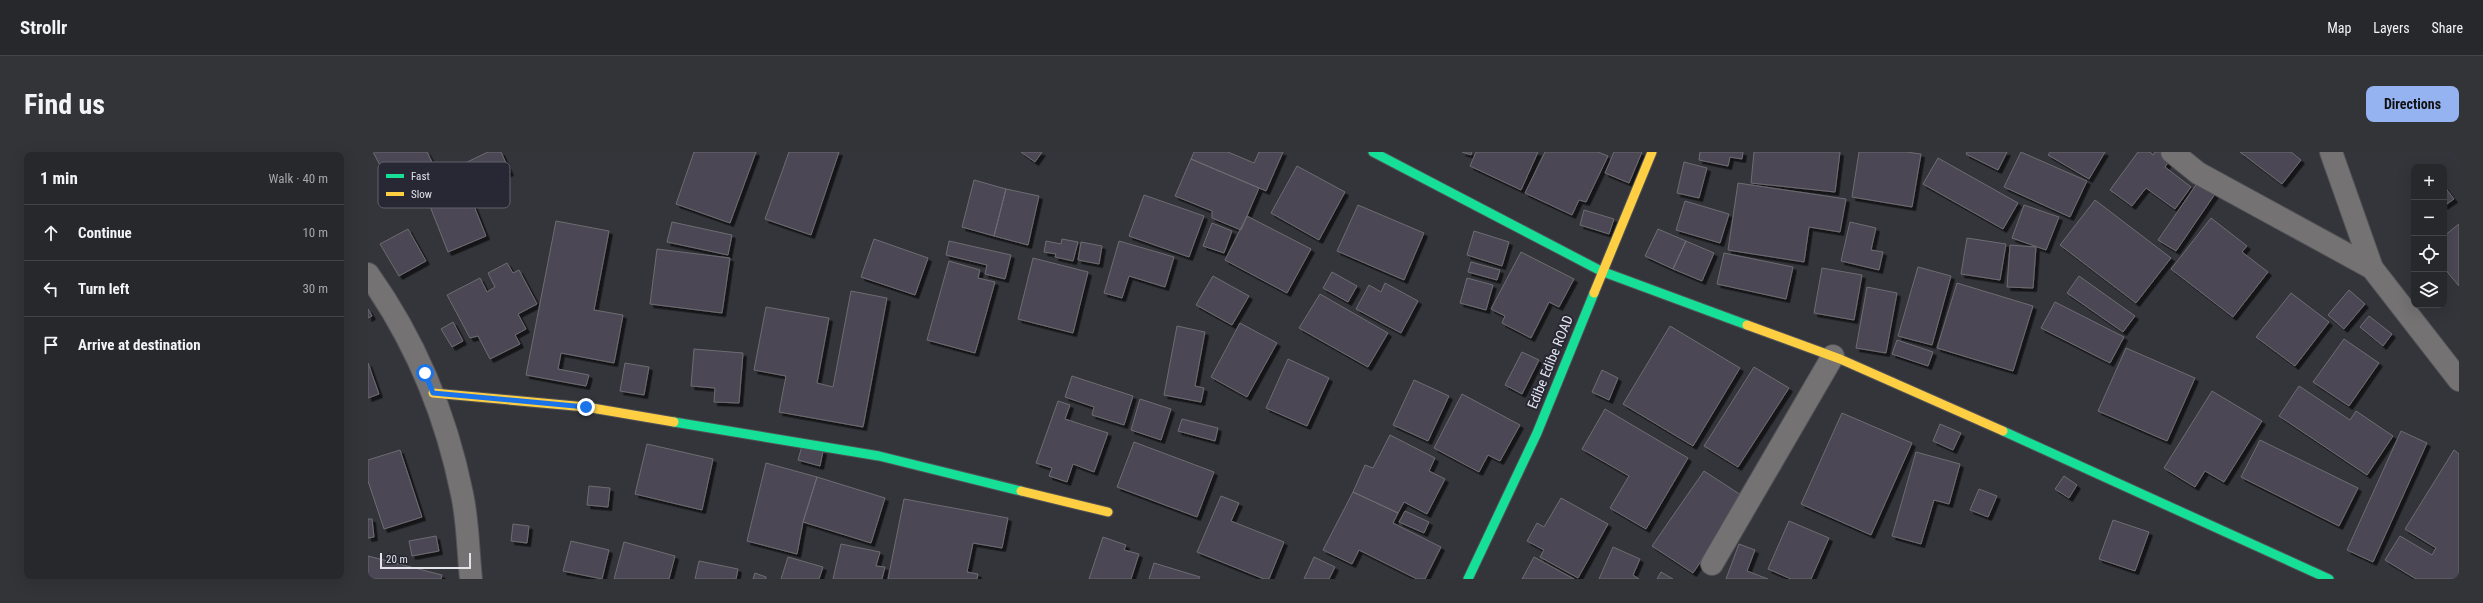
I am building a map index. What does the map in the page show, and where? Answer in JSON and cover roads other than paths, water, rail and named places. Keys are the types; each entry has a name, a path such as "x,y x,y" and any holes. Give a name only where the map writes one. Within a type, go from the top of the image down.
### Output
{"street":[{"path":"1373,152 1601,271 1833,356 2090,469 2329,579"},
{"name":"Edibe Edibe ROAD","path":"1468,579 1537,433 1601,271 1652,152"},
{"path":"2172,152 2198,172 2372,268"},
{"path":"2332,152 2372,268 2459,380"},
{"path":"368,274 379,290 425,373 445,425 463,495 471,579"},
{"path":"1712,564 1833,356"},
{"path":"433,393 586,407 879,456 1108,512"}]}
